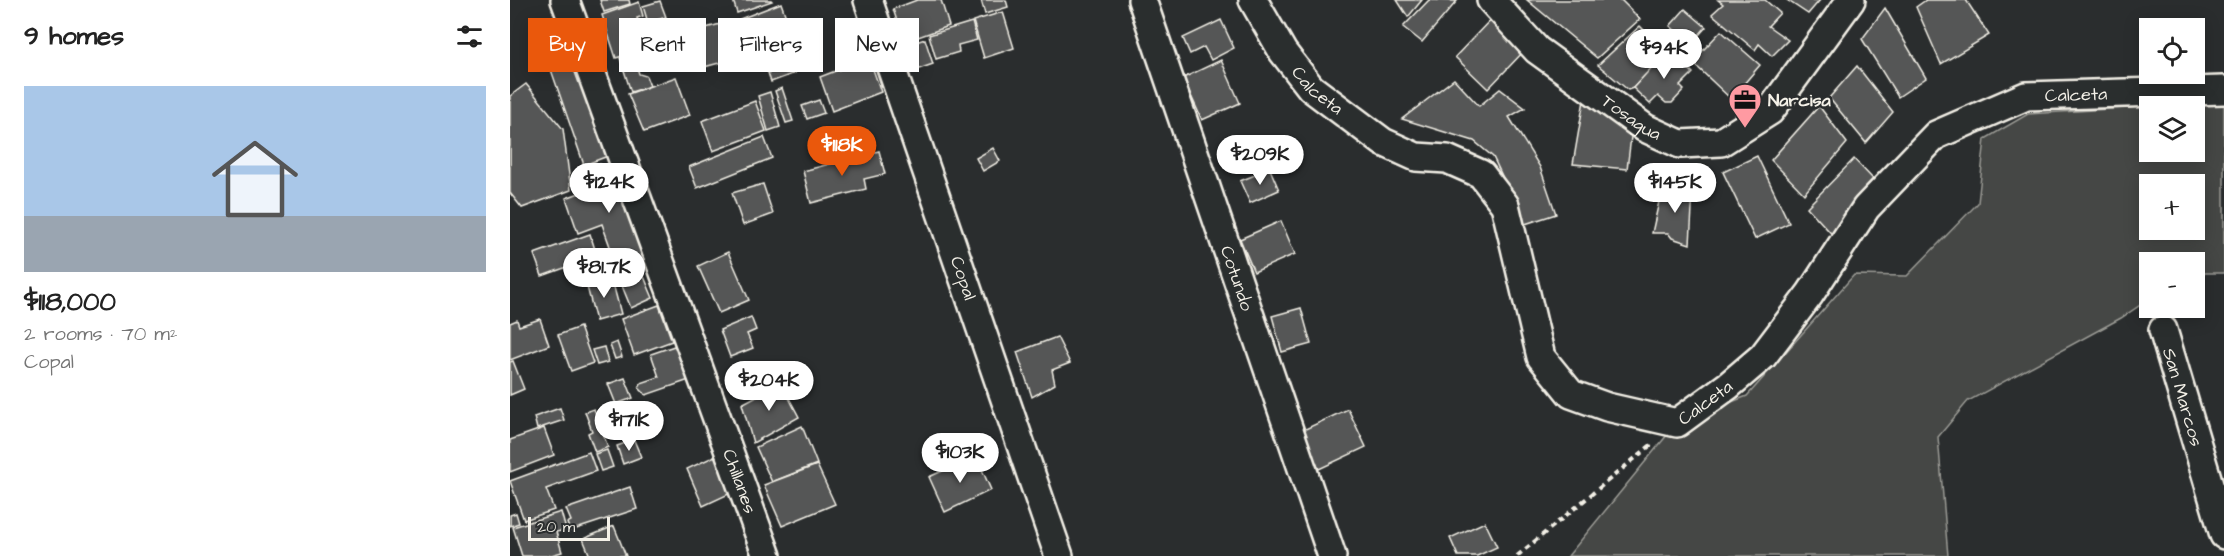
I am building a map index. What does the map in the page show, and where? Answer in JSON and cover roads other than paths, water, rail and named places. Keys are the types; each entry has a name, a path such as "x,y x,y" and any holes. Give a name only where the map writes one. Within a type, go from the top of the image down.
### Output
{"street":[{"name":"Chillanes","path":"565,0 767,556"},
{"name":"Copal","path":"868,0 1059,556"},
{"name":"Cotundo","path":"1142,0 1332,556"},
{"name":"Calceta","path":"1253,0 1283,52 1311,88 1383,142 1416,157 1447,159 1481,174 1505,205 1541,357 1571,394 1607,407 1677,423 1729,385 1763,356 1810,294 1866,208 1936,135 2026,96 2224,90"},
{"name":"Tosagua","path":"1491,0 1537,50 1645,128 1680,144 1721,142 1770,111 1851,0"},
{"name":"San Marcos","path":"2163,330 2224,536"}],"place":[{"name":"Narcisa","path":"1745,129"}]}
